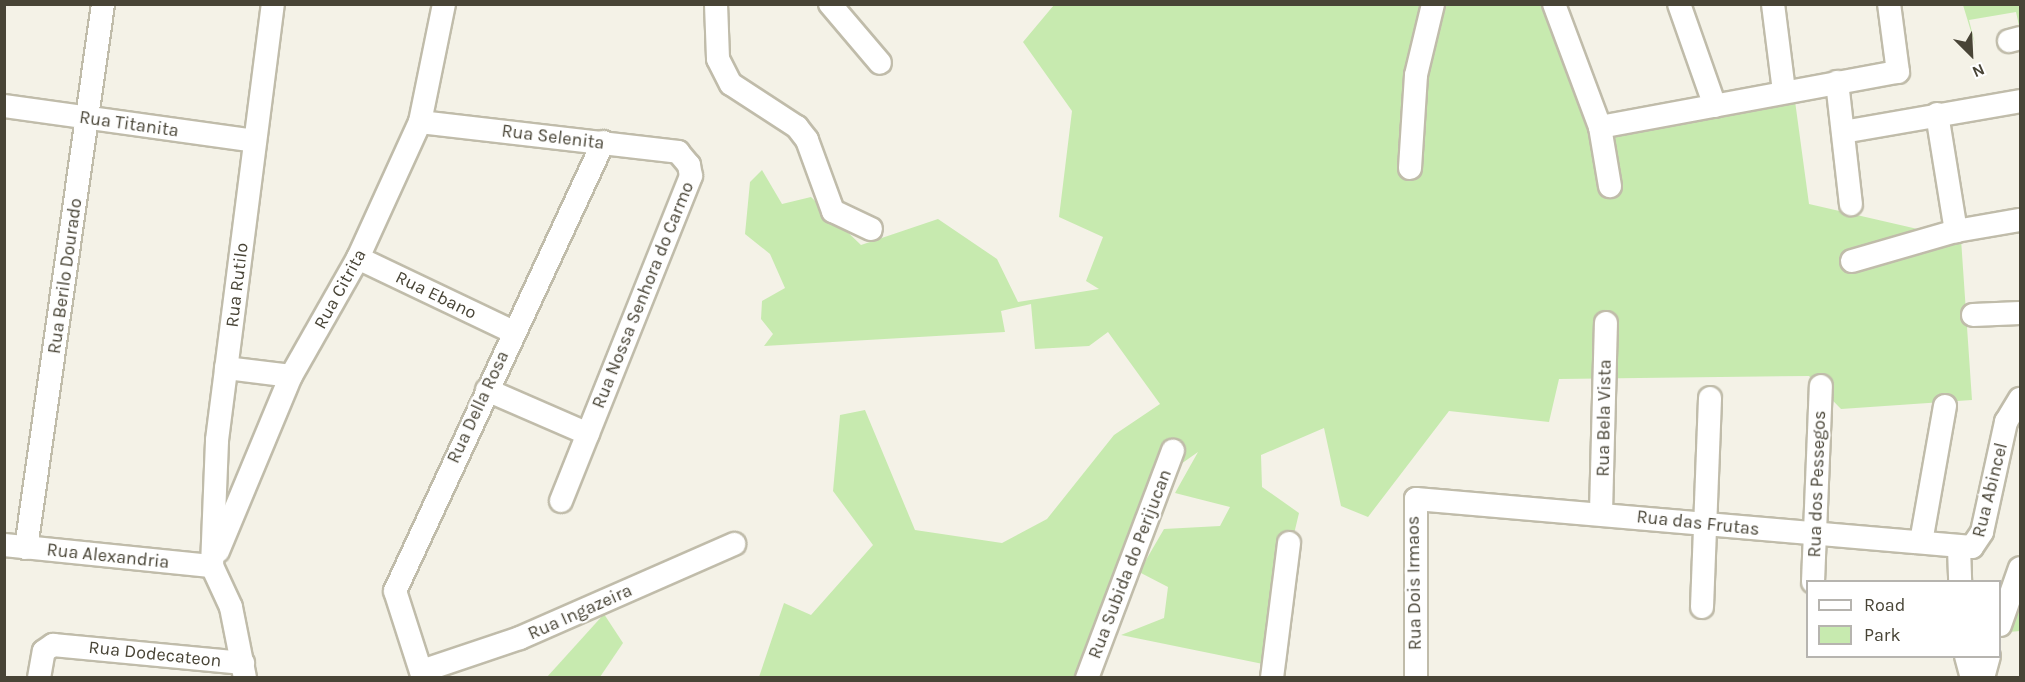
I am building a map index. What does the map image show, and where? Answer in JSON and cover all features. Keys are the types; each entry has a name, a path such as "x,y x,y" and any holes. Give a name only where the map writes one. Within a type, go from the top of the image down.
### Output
{"street":[{"name":"Rua Berilo Dourado","path":"15,546 88,119 103,4"},
{"name":"Rua Rutilo","path":"212,566 226,368 273,4"},
{"name":"Rua Citrita","path":"212,566 291,376 358,258 420,122 444,4"},
{"path":"716,4 718,59 731,84 797,127 807,140 833,211 871,229"},
{"path":"830,4 880,63"},
{"path":"1410,168 1416,75 1433,4"},
{"path":"1554,4 1600,127 1610,186"},
{"path":"1679,4 1715,106"},
{"path":"1773,4 1784,92"},
{"path":"1600,127 1898,72 1889,4"},
{"path":"1837,82 1851,204"},
{"path":"1843,132 2020,101"},
{"name":"Rua Titanita","path":"4,106 255,141"},
{"path":"1937,114 1956,231"},
{"name":"Rua Selenita","path":"420,122 603,142 685,157"},
{"name":"Rua Della Rosa","path":"423,674 395,591 603,142"},
{"name":"Rua Nossa Senhora do Carmo","path":"561,501 691,176 685,157"},
{"path":"1852,261 1956,231 2020,220"},
{"name":"Rua Ebano","path":"358,258 513,332"},
{"path":"1973,315 2020,313"},
{"name":"Rua Bela Vista","path":"1601,512 1606,323"},
{"path":"226,368 291,376"},
{"name":"Rua dos Pessegos","path":"1813,580 1821,386"},
{"path":"487,390 588,434"},
{"path":"1702,607 1708,525 1710,398"},
{"name":"Rua Abincel","path":"1960,580 1966,548 1982,532 2006,422 2020,399"},
{"path":"1921,542 1945,406"},
{"name":"Rua Subida do Perijucan","path":"1087,678 1173,451"},
{"name":"Rua das Frutas","path":"1424,498 1601,512 1708,525 1921,542 1966,548"},
{"name":"Rua Dois Irmaos","path":"1416,678 1412,502 1424,498"},
{"path":"1272,678 1288,543"},
{"name":"Rua Ingazeira","path":"423,674 520,638 734,544"},
{"name":"Rua Alexandria","path":"15,546 212,566"},
{"path":"212,566 231,607 244,670"},
{"path":"2001,622 2020,568"},
{"name":"Rua Dodecateon","path":"39,678 44,651 67,644 244,670"},
{"path":"1966,658 1972,678"},
{"path":"1983,678 1989,658"}],"green space":[{"path":"1054,5 1546,5 1611,135 1795,101 1809,204 1961,239 1972,400 1841,409 1809,376 1559,379 1549,422 1449,411 1368,517 1341,506 1324,428 1261,455 1262,487 1299,513 1263,664 1121,635 1164,618 1168,587 1139,572 1164,529 1220,526 1230,507 1175,493 1198,452 1151,485 1087,677 759,677 784,603 811,615 873,545 833,491 840,415 865,410 915,530 1002,543 1047,519 1114,435 1160,404 1108,332 1089,346 1035,349 1031,304 1001,311 1005,332 764,346 773,334 761,319 762,301 785,288 770,254 745,234 750,182 762,170 782,204 811,197 861,245 938,219 997,259 1018,302 1099,289 1086,281 1103,237 1059,217 1072,111 1023,42"},
{"path":"1963,5 2020,5 2020,30 2016,12 1969,20 1976,48"},
{"path":"2020,599 2020,631 2009,632 2016,610"},
{"path":"604,614 623,643 600,677 547,677"}]}
